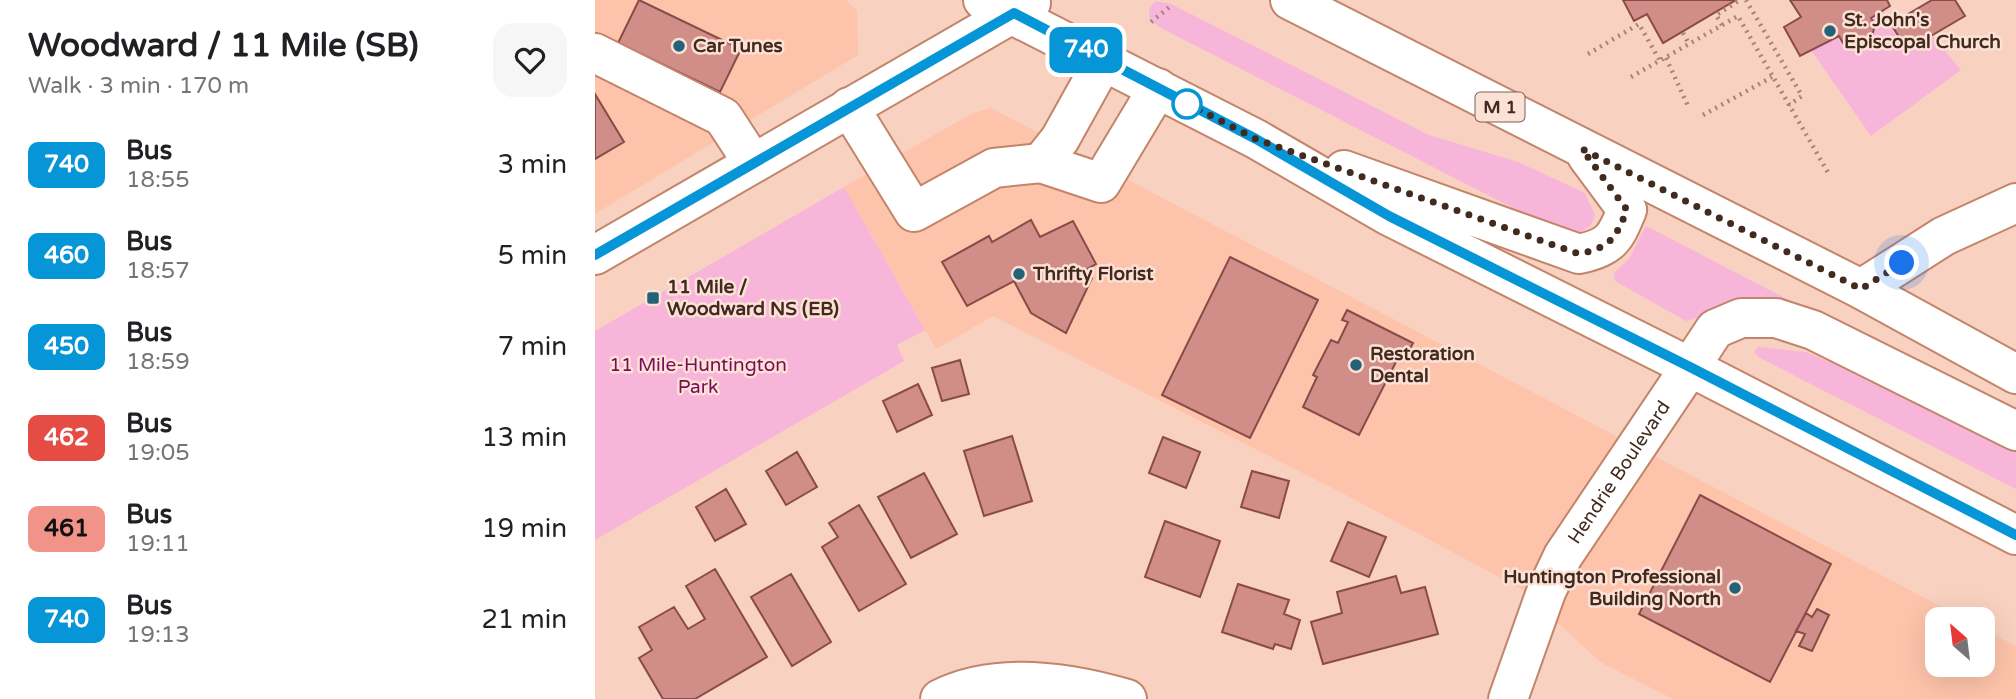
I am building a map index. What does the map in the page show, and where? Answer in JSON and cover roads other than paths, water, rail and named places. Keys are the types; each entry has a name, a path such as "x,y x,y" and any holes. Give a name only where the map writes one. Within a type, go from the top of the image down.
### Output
{"main road":[{"name":"M 1","path":"1290,0 1861,289 2016,374"},
{"path":"595,255 849,107 1011,4 1104,60 1256,139 1389,216 2016,535"},
{"path":"595,53 723,117 753,163"},
{"path":"1041,163 1060,139 1104,60"},
{"path":"849,107 914,212 994,168 1041,163 1101,183 1158,88"},
{"path":"1256,139 1579,254 1599,250 1616,237 1627,210 1582,149"},
{"path":"1861,289 1944,236 2016,203"},
{"name":"Hendrie Boulevard","path":"1508,699 1546,592 1563,556 1715,329 1741,318 1776,318 1813,330 2016,431"},
{"path":"940,699 982,684 1005,683 1053,684 1128,699"}],"place":[{"name":"St. John's Episcopal Church","path":"1830,31"},
{"name":"Car Tunes","path":"679,46"},
{"name":"Thrifty Florist","path":"1019,274"},
{"name":"11 Mile / Woodward NS (EB)","path":"653,298"},
{"name":"Restoration Dental","path":"1356,365"},
{"name":"Huntington Professional Building North","path":"1735,588"}],"park label":[{"name":"11 Mile-Huntington Park","path":"698,376"}]}
